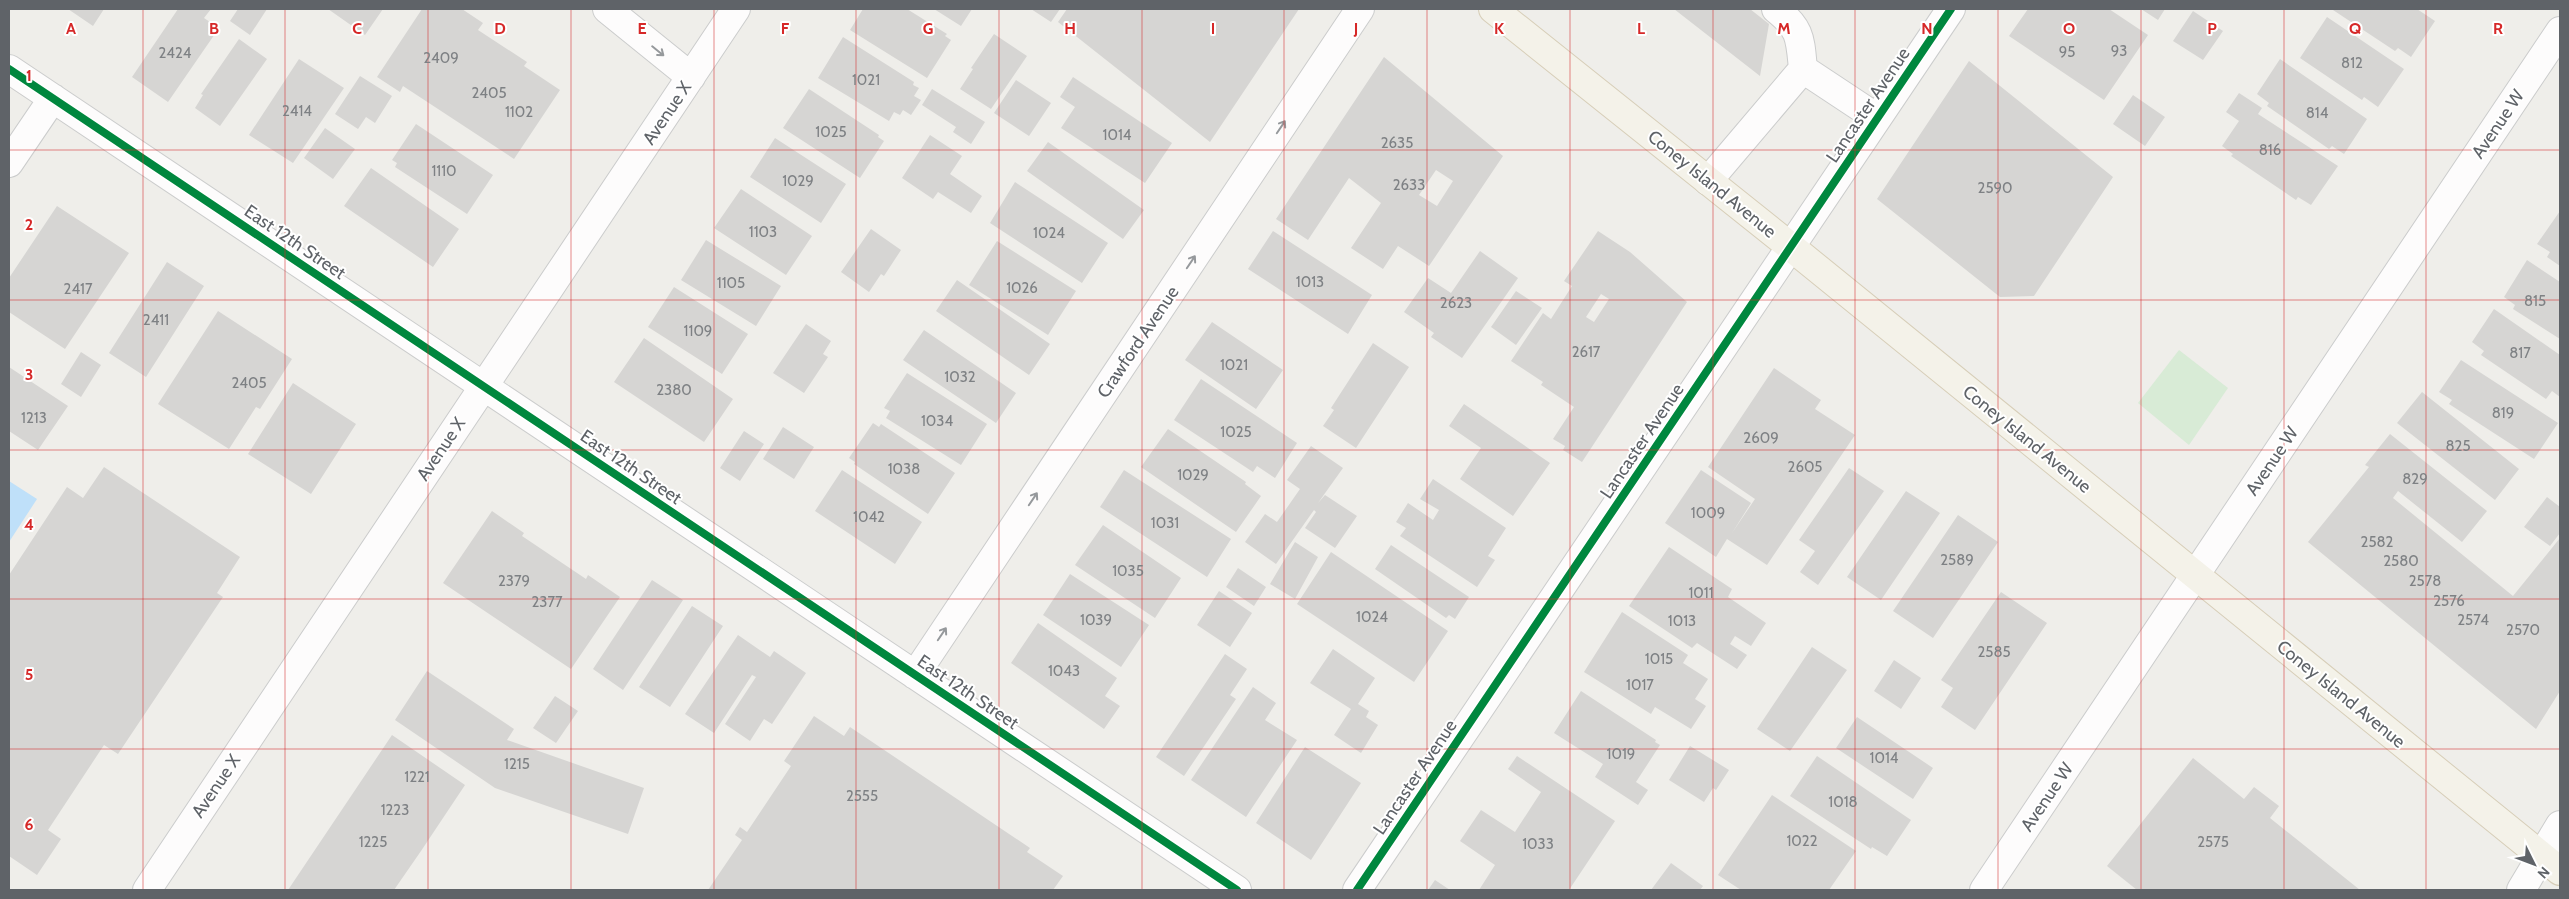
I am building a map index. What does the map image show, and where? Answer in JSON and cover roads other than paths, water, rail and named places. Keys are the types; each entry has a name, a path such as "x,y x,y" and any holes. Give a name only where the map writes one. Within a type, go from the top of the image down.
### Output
{"main road":[{"name":"Coney Island Avenue","path":"1494,9 1791,247 2551,864"}],"street":[{"path":"607,9 691,77"},
{"name":"Avenue X","path":"146,890 736,9"},
{"name":"Crawford Avenue","path":"915,675 1360,9"},
{"path":"1708,181 1803,69 1800,45 1793,23 1776,9"},
{"name":"Lancaster Avenue","path":"1357,890 1951,9"},
{"name":"Avenue W","path":"1984,890 2560,31"},
{"name":"East 12th Street","path":"9,69 1237,890"},
{"path":"1803,69 1877,118"},
{"path":"9,163 53,98"},
{"path":"2521,890 2551,864 2560,825"}],"water":[{"path":"9,481 37,499 9,542"}]}
